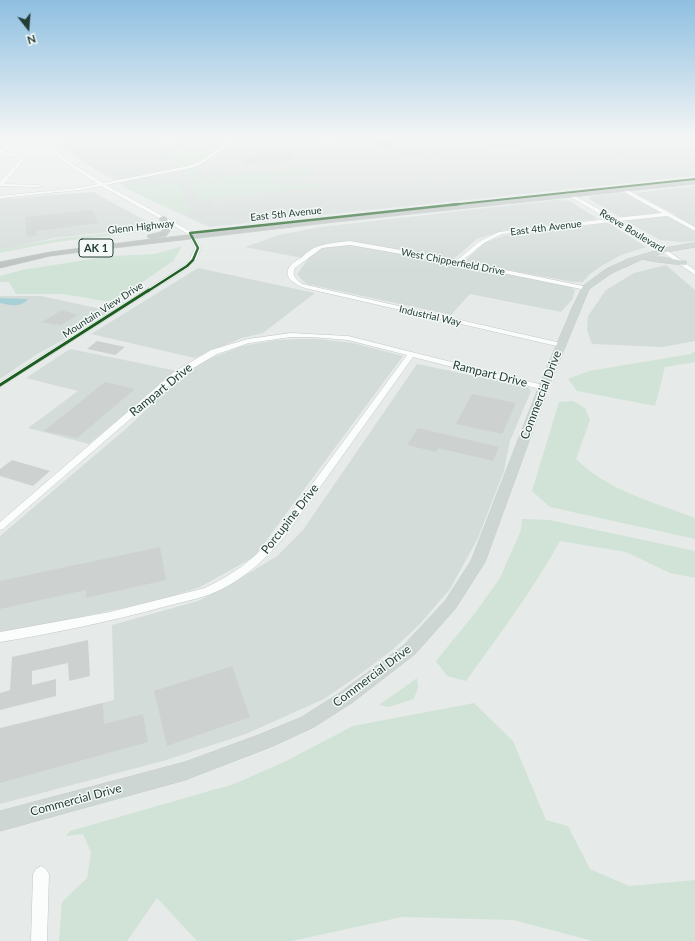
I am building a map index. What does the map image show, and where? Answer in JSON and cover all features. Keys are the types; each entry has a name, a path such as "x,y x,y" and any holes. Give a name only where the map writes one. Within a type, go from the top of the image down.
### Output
{"highway":[{"name":"East 5th Avenue","path":"192,235 327,222 679,181"},
{"name":"East 5th Avenue","path":"569,194 624,190 695,182"},
{"path":"151,237 163,234 167,230 163,218"},
{"name":"Glenn Highway","path":"0,258 66,246 151,237 192,235"},
{"name":"Glenn Highway","path":"0,266 65,252 192,235"}],"main road":[{"name":"Commercial Drive","path":"0,821 185,771 266,740 308,722 347,697 409,650 450,605 478,562 560,345 586,288 609,271 635,260 665,250 695,245"},
{"path":"635,260 662,259 683,263"}],"street":[{"path":"97,181 192,235"},
{"path":"0,198 70,191 122,181"},
{"path":"0,185 39,186"},
{"path":"624,190 695,229"},
{"name":"Reeve Boulevard","path":"569,194 665,250 695,273"},
{"name":"East 4th Avenue","path":"458,262 482,242 501,233 667,214"},
{"name":"Mountain View Drive","path":"0,385 187,266 197,254 198,248 192,235"},
{"name":"West Chipperfield Drive","path":"300,285 291,277 291,269 314,250 320,247 336,244 357,244 458,262 586,288"},
{"name":"Industrial Way","path":"300,285 560,345"},
{"name":"Rampart Drive","path":"0,527 173,377 188,366 214,352 248,341 269,337 311,335 348,338 544,388"},
{"name":"Porcupine Drive","path":"0,637 66,626 158,604 218,587 246,570 266,552 281,534 411,355"},
{"path":"39,941 41,874"}],"shaded area":[{"path":"116,181 648,181 209,227 144,197"},
{"path":"695,186 695,241 681,242 660,240 626,221 676,215 634,193"},
{"path":"93,192 155,227 54,238 0,250 0,199"},
{"path":"626,193 662,213 620,217 589,199 591,196"},
{"path":"557,200 570,201 598,219 502,231 477,239 450,262 571,287 575,290 572,300 561,312 470,294 451,315 307,284 297,274 308,259 245,247 279,235 320,227"},
{"path":"608,223 646,247 621,255 603,265 590,274 583,282 573,282 469,263 466,260 484,243 506,235"},
{"path":"666,265 695,290 695,341 663,347 592,344 587,330 588,316 606,290 634,273"},
{"path":"198,268 315,293 263,333 242,338 195,358 91,334"},
{"path":"0,296 41,296 110,311 37,354 0,379"},
{"path":"317,339 353,343 403,356 254,557 200,587 160,600 20,630 0,632 0,536 128,427 185,373 206,360 242,346 277,340"},
{"path":"70,349 177,371 89,444 28,428 78,391 26,378"},
{"path":"417,364 528,387 531,391 510,441 504,471 478,538 450,589 419,625 391,651 324,699 246,734 163,761 0,804 0,729 114,700 112,625 198,601 238,580 277,556 303,530"}],"green space":[{"path":"189,181 274,181 276,184 282,186 331,181 336,186 332,188 199,200"},
{"path":"180,183 191,212 181,214 122,186"},
{"path":"152,229 148,231 57,242 0,253 0,249 62,238"},
{"path":"182,246 173,261 117,300 105,301 63,294 16,294 9,282 0,282 0,276 22,270 111,256 155,254"},
{"path":"695,351 695,362 665,367 655,406 577,391 568,379 589,371 691,354"},
{"path":"573,401 585,408 590,420 576,459 589,470 617,488 695,518 695,539 550,507 532,491 559,402"},
{"path":"522,519 550,520 695,551 695,578 670,573 626,552 560,541 527,595 466,681 447,676 436,661 475,613 500,578 521,530"},
{"path":"417,678 418,687 414,699 389,707 379,705"},
{"path":"474,703 513,741 546,820 568,826 590,869 629,886 695,880 695,941 593,941 513,920 402,917 292,941 197,941 157,898 127,941 59,941 62,902 87,878 91,852 83,834 66,836 70,831 234,784 284,762 353,726"}],"water":[{"path":"0,298 28,299 22,304 15,305 0,303"}],"building":[{"path":"93,210 98,223 37,231 37,235 27,237 25,217"},
{"path":"62,310 77,315 61,325 42,322"},
{"path":"97,341 125,347 115,355 87,349"},
{"path":"105,382 135,389 77,438 44,431"},
{"path":"472,394 516,403 502,434 456,424"},
{"path":"418,428 499,447 493,461 438,448 436,452 407,445"},
{"path":"12,460 50,471 33,486 0,476 0,469"},
{"path":"160,547 166,580 86,598 86,590 0,609 0,581"},
{"path":"88,640 90,676 69,681 68,663 32,671 32,685 56,679 56,696 0,710 0,693 10,690 12,657"},
{"path":"232,666 250,717 167,746 154,691"},
{"path":"103,703 104,724 143,714 148,742 0,783 0,728"}],"taxiway":[{"path":"215,204 221,201 428,181"}],"cycle path":[{"path":"190,233 677,181"},
{"path":"0,385 187,266 193,260 198,248 190,233"}]}
